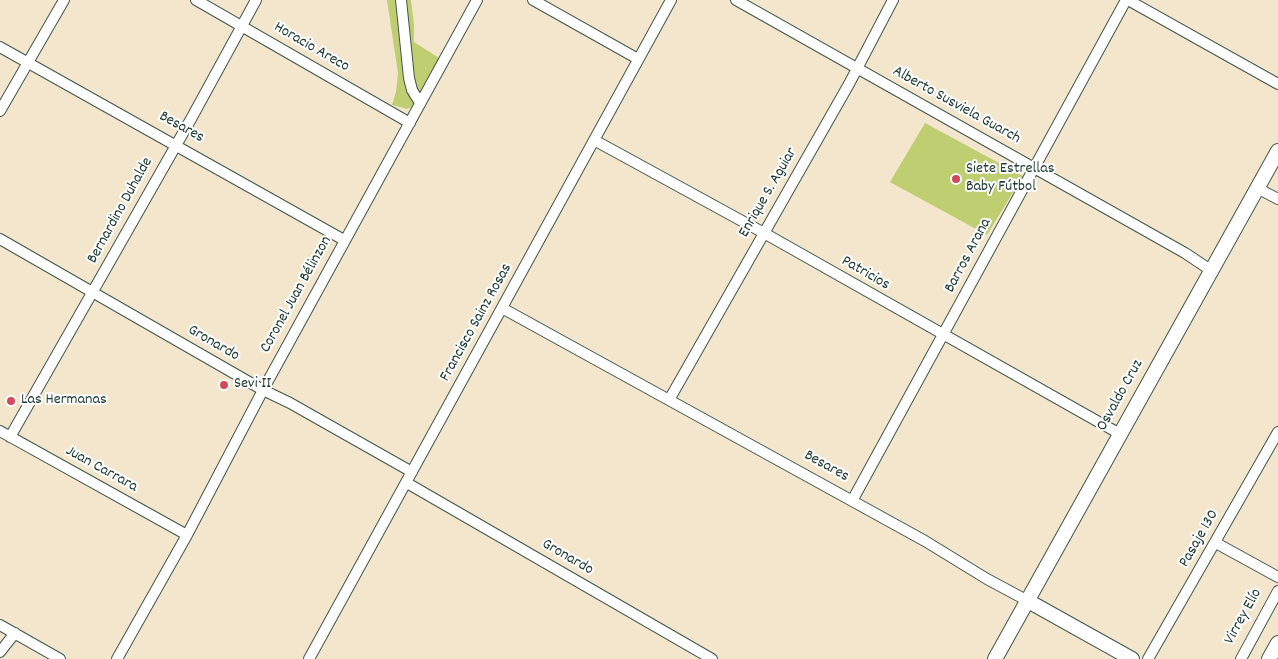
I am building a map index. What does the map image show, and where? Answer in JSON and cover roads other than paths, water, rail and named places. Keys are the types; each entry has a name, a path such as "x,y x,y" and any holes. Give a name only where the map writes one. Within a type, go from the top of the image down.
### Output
{"street":[{"path":"0,111 64,0"},
{"name":"Horacio Areco","path":"196,0 410,123"},
{"name":"Bernardino Duhalde","path":"10,437 256,0"},
{"path":"401,0 409,78 412,90 420,103"},
{"name":"Coronel Juan Bélinzon","path":"117,659 186,535 344,240 477,0"},
{"path":"533,0 638,59"},
{"name":"Francisco Sainz Rosas","path":"309,659 671,0"},
{"name":"Alberto Susviela Guarch","path":"736,0 1212,270"},
{"name":"Enrique S. Aguiar","path":"669,400 894,0"},
{"path":"1127,0 1278,84"},
{"name":"Barros Arana","path":"852,501 1127,0"},
{"name":"Besares","path":"0,47 344,240"},
{"name":"Patricios","path":"594,140 764,233 1120,434"},
{"name":"Osvaldo Cruz","path":"995,659 1278,151"},
{"path":"1258,188 1278,199"},
{"name":"Gronardo","path":"0,239 263,390 290,403 412,472"},
{"name":"Besares","path":"502,308 852,501 1132,659"},
{"name":"Juan Carrara","path":"0,431 186,535"},
{"name":"Pasaje 130","path":"1148,659 1278,432"},
{"name":"Gronardo","path":"407,483 712,659"},
{"path":"1216,543 1278,576"},
{"name":"Virrey Elío","path":"1240,659 1278,591"},
{"path":"0,624 60,659"},
{"path":"0,652 15,633"},
{"path":"1269,659 1278,643"}],"place":[{"name":"Siete Estrellas Baby Fútbol","path":"956,179"},
{"name":"Sevi II","path":"224,385"},
{"name":"Las Hermanas","path":"11,401"}]}
